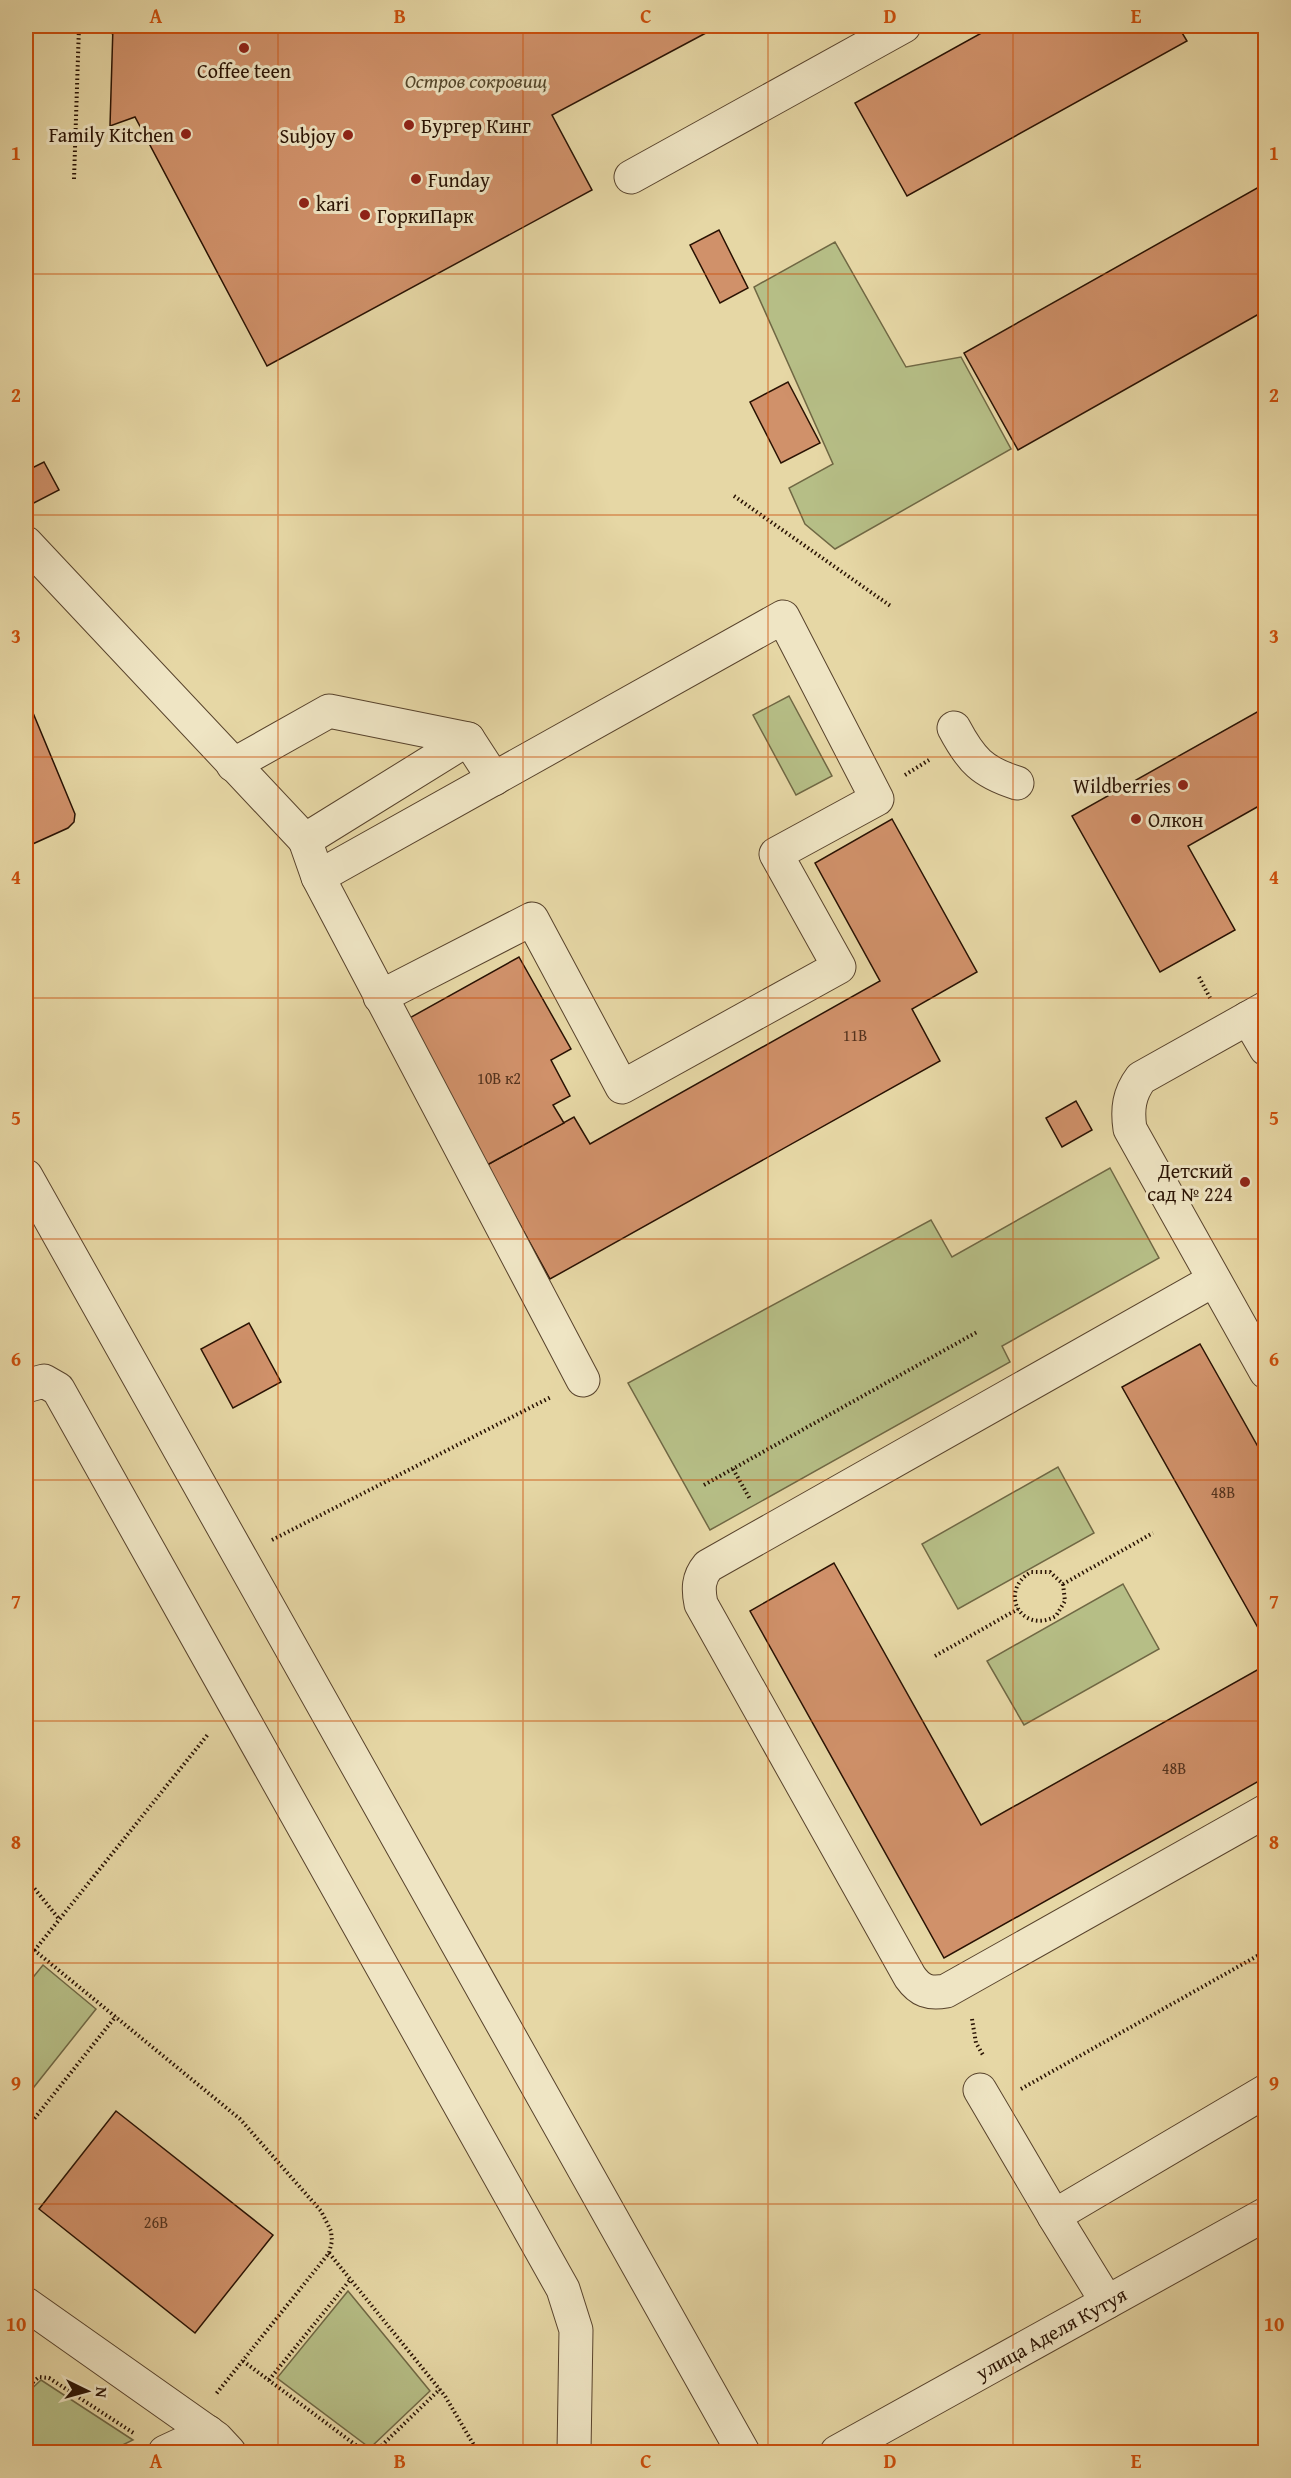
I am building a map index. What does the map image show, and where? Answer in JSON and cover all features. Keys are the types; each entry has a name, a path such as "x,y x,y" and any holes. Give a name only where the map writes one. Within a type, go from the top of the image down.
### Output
{"street":[{"path":"630,177 904,26"},
{"path":"26,543 304,840 318,877 380,998 584,1380"},
{"path":"318,877 783,617 877,799 776,854 838,967 622,1087 532,919 380,998"},
{"path":"233,765 329,711 468,739 494,779"},
{"path":"958,736 978,765 1000,778 1017,783"},
{"path":"304,840 468,739"},
{"path":"1266,1048 1257,1013 1141,1078 1130,1098 1128,1113 1130,1129 1266,1372"},
{"path":"26,1176 742,2452"},
{"path":"1214,1280 708,1566 702,1574 699,1594 701,1604 910,1977 924,1991 934,1993 946,1991 1266,1811"},
{"path":"26,1386 44,1381 58,1389 563,2289 570,2307 576,2338 574,2452"},
{"path":"1054,2216 1266,2091"},
{"path":"985,2098 1107,2302"},
{"name":"улица Аделя Кутуя","path":"837,2452 1266,2214"},
{"path":"26,2304 210,2436"},
{"path":"155,2446 210,2436"}],"path":[{"path":"74,179 79,26"},
{"path":"106,26 112,33"},
{"path":"734,496 892,607"},
{"path":"877,799 913,768 958,736"},
{"path":"704,1485 976,1332"},
{"path":"239,1556 584,1380"},
{"path":"733,1469 753,1506"},
{"path":"1063,1584 1153,1533"},
{"path":"1031,1572 1050,1572 1063,1584 1065,1601 1056,1616 1040,1622 1032,1620 1018,1609 1015,1592 1018,1583 1031,1572"},
{"path":"935,1656 1018,1609"},
{"path":"26,1961 234,1702"},
{"path":"26,1878 59,1919"},
{"path":"34,1950 230,2109 252,2131 327,2221 332,2241 329,2253 243,2361 210,2436"},
{"path":"985,2098 1266,1951"},
{"path":"26,2129 116,2016"},
{"path":"329,2253 440,2389 477,2452"},
{"path":"268,2380 350,2280"},
{"path":"243,2361 365,2452"},
{"path":"26,2388 39,2377 49,2378 155,2446"},
{"path":"375,2452 440,2389"}],"green space":[{"path":"835,242 906,367 961,357 1011,449 835,549 805,524 789,488 833,464 754,287"},
{"path":"789,696 832,776 796,795 753,715"},
{"path":"1110,1168 1159,1258 1002,1346 1010,1362 710,1530 628,1383 931,1220 952,1257"},
{"path":"1058,1467 1094,1533 958,1609 922,1544"},
{"path":"1123,1584 1159,1649 1024,1725 987,1661"},
{"path":"43,1965 96,2009 26,2097 26,1986"},
{"path":"348,2291 430,2391 370,2448 277,2378"},
{"path":"41,2380 133,2440 108,2452 26,2452 26,2394"}],"building":[{"name":"ГоркиПарк","path":"113,26 719,26 552,115 592,190 267,366 135,117 110,126"},
{"path":"994,26 1178,26 1187,41 907,196 855,103"},
{"path":"1266,183 1266,310 1018,450 964,353"},
{"path":"719,230 748,288 720,303 690,245"},
{"path":"788,382 820,443 781,463 750,402"},
{"path":"44,462 59,490 30,505 26,497 26,471"},
{"path":"26,696 75,814 74,822 68,828 26,847"},
{"path":"1266,707 1266,802 1188,846 1235,930 1160,972 1072,816"},
{"path":"892,819 977,972 912,1009 940,1061 550,1279 487,1165 574,1117 590,1144 880,981 815,863"},
{"path":"519,957 571,1049 551,1060 570,1096 553,1105 564,1123 487,1165 406,1020"},
{"path":"1076,1101 1092,1130 1062,1147 1046,1118"},
{"path":"249,1323 281,1382 233,1408 201,1349"},
{"path":"1200,1344 1266,1461 1266,1642 1122,1387"},
{"path":"834,1563 981,1825 1266,1665 1266,1777 944,1958 750,1611"},
{"path":"116,2111 273,2235 195,2333 39,2209"}],"place":[{"name":"Coffee teen","path":"244,48"},
{"name":"Бургер Кинг","path":"409,125"},
{"name":"Family Kitchen","path":"186,134"},
{"name":"Subjoy","path":"348,135"},
{"name":"Funday","path":"416,179"},
{"name":"kari","path":"304,203"},
{"name":"ГоркиПарк","path":"365,215"},
{"name":"Wildberries","path":"1183,785"},
{"name":"Олкон","path":"1136,819"},
{"name":"Детский сад № 224","path":"1245,1182"}],"park label":[{"name":"Остров сокровищ","path":"476,80"}]}
